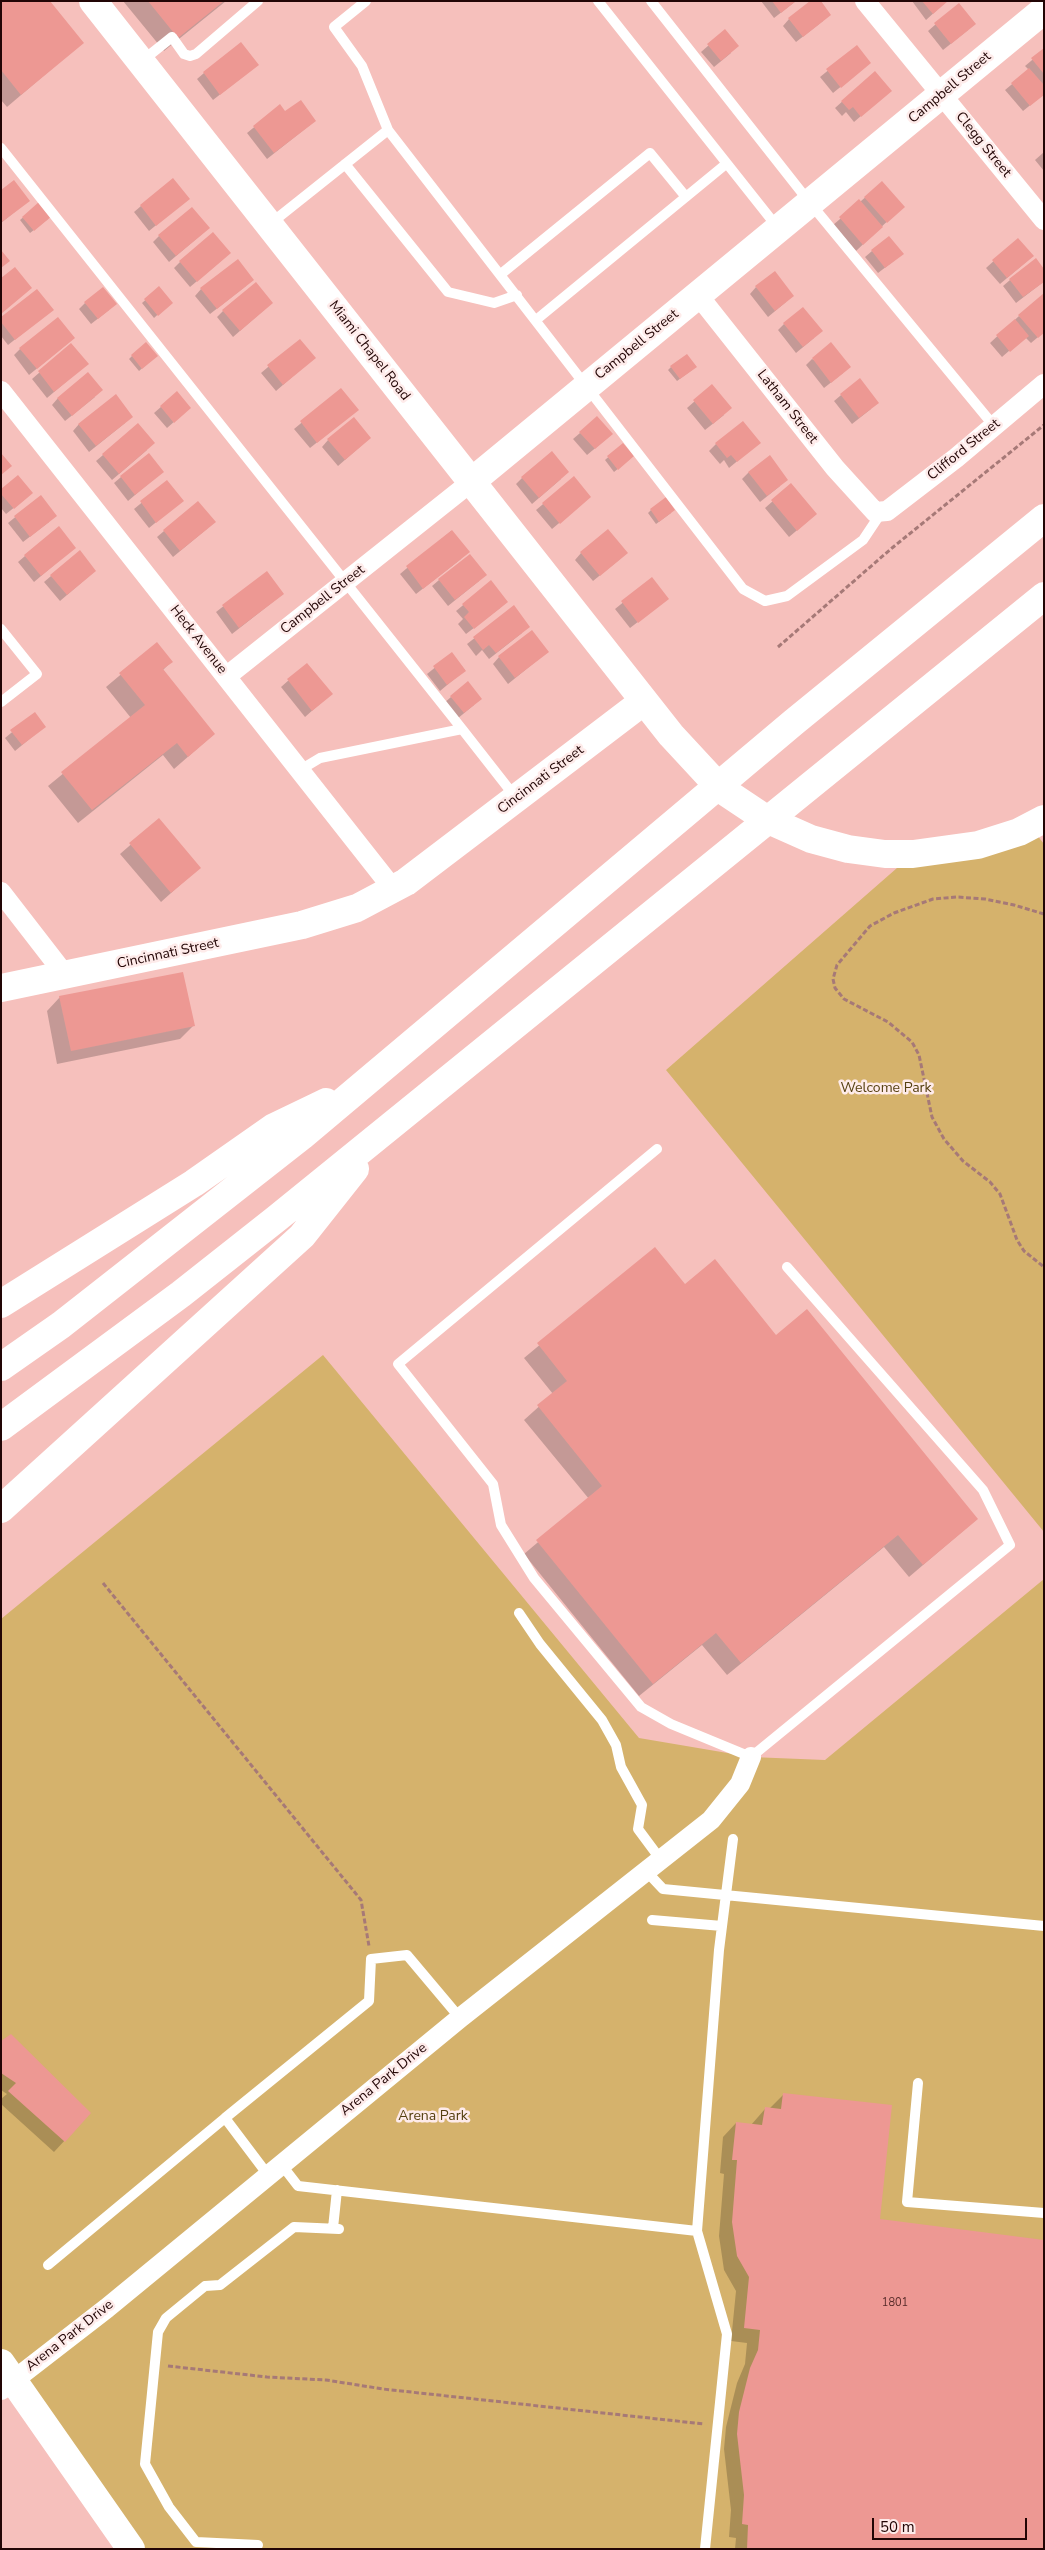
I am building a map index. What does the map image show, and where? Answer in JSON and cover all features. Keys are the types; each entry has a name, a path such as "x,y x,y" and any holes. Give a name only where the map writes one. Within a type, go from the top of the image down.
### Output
{"main road":[{"name":"Miami Chapel Road","path":"93,1 644,701"},
{"name":"Campbell Street","path":"471,482 1044,10"},
{"path":"1,1367 61,1325 302,1136 361,1084 794,722 1044,518"},
{"path":"1,1427 181,1294 698,878 1044,596"},
{"name":"Cincinnati Street","path":"1,988 66,976 326,919 356,908 394,890 644,701"},
{"path":"644,701 671,736 721,789 766,819 811,839 848,849 913,854 978,845 1019,832 1044,819"},
{"path":"1,1304 194,1183 274,1127 361,1084"},
{"path":"1,1508 302,1236 385,1131"},
{"path":"5,2378 131,2549"}],"street":[{"name":"Clegg Street","path":"865,1 1044,220"},
{"name":"Latham Street","path":"698,295 842,476 867,505 875,512 881,513"},
{"name":"Clifford Street","path":"881,513 887,511 1044,384"},
{"name":"Heck Avenue","path":"1,391 394,890"},
{"name":"Campbell Street","path":"227,676 471,482"},
{"path":"1,892 66,976"},
{"name":"Arena Park Drive","path":"5,2378 108,2308 460,2018 711,1820 740,1784 751,1757"}],"lane":[{"path":"141,62 172,37 184,54 190,56 196,54 258,1"},
{"path":"366,1 334,27 362,66 388,130 743,590 765,601 787,596 863,540 881,513"},
{"path":"598,1 778,229"},
{"path":"652,1 810,203 994,426"},
{"path":"269,224 388,130"},
{"path":"1,148 516,799"},
{"path":"501,274 650,153 686,197"},
{"path":"345,164 448,292 494,303 516,295"},
{"path":"536,320 726,164"},
{"path":"1,629 37,674 1,702"},
{"path":"300,770 320,758 462,729"},
{"path":"657,1149 398,1364 493,1484 502,1525 534,1578 641,1707 671,1724 751,1757 1010,1545 983,1490 787,1267"},
{"path":"519,1613 540,1644 602,1720 616,1744 621,1767 642,1805 638,1829 663,1889 1044,1926"},
{"path":"705,2549 727,2334 697,2231 722,1926 733,1839"},
{"path":"652,1920 722,1926"},
{"path":"48,2265 369,2001 371,1959 407,1955 460,2018"},
{"path":"918,2083 907,2202 1044,2213"},
{"path":"225,2118 275,2169 298,2186 697,2231"},
{"path":"258,2545 196,2542 169,2507 145,2464 154,2365 161,2325 166,2318 205,2286 220,2285 294,2227 336,2229 338,2190"}],"path":[{"path":"778,647 892,548 1044,425"},
{"path":"1044,914 985,899 957,897 933,899 894,913 870,926 837,965 833,979 835,988 844,999 888,1022 912,1042 919,1055 932,1116 944,1139 963,1162 990,1182 1000,1194 1017,1240 1024,1250 1044,1267"},
{"path":"102,1583 361,1900 371,1959"},
{"path":"154,2365 268,2377 326,2380 383,2389 718,2425"}],"green space":[{"name":"Welcome Park","path":"1030,826 1044,844 1044,1532 666,1070 913,854"},
{"name":"Arena Park","path":"323,1355 639,1738 751,1757 825,1760 1044,1579 1044,2549 131,2549 1,2363 1,1619"}],"building":[{"path":"1,1 50,1 84,43 21,95 1,70"},
{"path":"148,1 224,1 178,38"},
{"path":"772,1 796,1 781,13"},
{"path":"810,1 821,1 831,15 803,37 788,18"},
{"path":"922,1 948,1 933,14"},
{"path":"959,3 976,24 951,44 934,23"},
{"path":"725,29 739,46 721,61 707,44"},
{"path":"241,42 259,65 220,95 203,72"},
{"path":"857,45 871,63 841,88 826,69"},
{"path":"1044,48 1044,74 1031,58"},
{"path":"1029,68 1044,85 1044,95 1030,106 1011,83"},
{"path":"875,71 892,91 861,117 853,107 849,110 841,101"},
{"path":"301,100 316,121 274,153 253,126 280,104 285,111"},
{"path":"173,178 190,199 156,226 140,205"},
{"path":"14,180 30,201 2,222 1,190"},
{"path":"882,181 905,207 887,223 864,197"},
{"path":"859,199 883,227 863,245 839,217"},
{"path":"40,201 52,216 34,231 22,217"},
{"path":"192,207 210,228 176,256 158,235"},
{"path":"213,232 231,253 197,282 179,261"},
{"path":"889,236 904,254 885,268 871,250"},
{"path":"1018,238 1034,256 1007,278 992,260"},
{"path":"1,250 10,261 1,268"},
{"path":"1036,258 1044,269 1044,282 1023,297 1009,279"},
{"path":"238,259 254,280 217,309 200,288"},
{"path":"15,267 32,288 1,314 1,278"},
{"path":"775,271 794,296 775,311 755,286"},
{"path":"256,282 273,303 240,331 222,310"},
{"path":"159,286 173,303 158,316 144,299"},
{"path":"103,287 117,304 98,319 84,302"},
{"path":"37,289 54,310 15,340 1,322 1,317"},
{"path":"1044,293 1044,333 1038,338 1018,315"},
{"path":"803,307 823,331 803,347 783,323"},
{"path":"58,317 75,338 37,369 19,348"},
{"path":"1015,319 1029,336 1010,352 996,335"},
{"path":"300,339 316,358 283,385 267,365"},
{"path":"146,342 158,356 142,369 131,355"},
{"path":"831,342 851,367 831,383 812,358"},
{"path":"71,343 89,364 54,392 38,371"},
{"path":"687,354 697,367 680,379 670,366"},
{"path":"88,372 103,390 72,416 57,398"},
{"path":"860,378 879,403 859,418 840,394"},
{"path":"712,384 732,408 713,424 693,400"},
{"path":"341,388 359,410 317,443 300,421"},
{"path":"177,391 191,408 174,423 160,406"},
{"path":"116,394 133,417 96,446 78,424"},
{"path":"597,416 613,434 595,449 579,432"},
{"path":"354,417 371,438 345,460 327,439"},
{"path":"743,421 761,443 737,462 731,455 727,458 715,443"},
{"path":"138,423 155,443 119,474 102,454"},
{"path":"623,443 634,456 618,470 607,456"},
{"path":"552,451 569,472 539,498 521,477"},
{"path":"1,453 12,466 1,475"},
{"path":"149,453 164,472 135,495 120,476"},
{"path":"770,455 788,480 767,496 748,472"},
{"path":"18,475 33,493 14,509 1,494 1,489"},
{"path":"574,476 591,497 560,524 542,503"},
{"path":"167,480 184,501 156,523 140,501"},
{"path":"791,483 817,514 797,531 771,500"},
{"path":"41,495 57,516 30,537 14,516"},
{"path":"666,497 675,510 659,522 650,509"},
{"path":"198,501 216,522 180,551 163,530"},
{"path":"59,526 76,548 41,576 24,555"},
{"path":"608,529 628,553 600,576 580,552"},
{"path":"452,530 470,552 423,589 406,566"},
{"path":"80,550 96,571 67,595 50,575"},
{"path":"470,554 487,575 455,600 438,579"},
{"path":"267,571 284,594 239,628 222,605"},
{"path":"652,577 669,599 638,623 621,601"},
{"path":"491,580 508,602 474,629 464,617 469,612 462,604"},
{"path":"514,605 530,627 496,653 489,645 483,650 473,637"},
{"path":"532,630 549,652 515,678 498,656"},
{"path":"157,642 173,662 163,669 215,734 188,757 177,743 92,810 61,772 145,705 119,673"},
{"path":"452,652 466,671 447,685 433,666"},
{"path":"307,663 333,694 312,711 287,679"},
{"path":"468,681 482,699 464,713 450,696"},
{"path":"35,712 46,727 22,745 10,730"},
{"path":"159,818 201,868 171,893 129,843"},
{"path":"183,972 195,1026 71,1051 59,996"},
{"path":"655,1247 685,1284 715,1259 776,1335 807,1309 978,1519 923,1565 898,1535 741,1663 716,1633 653,1684 536,1540 602,1486 537,1405 567,1381 537,1343"},
{"path":"11,2034 91,2113 65,2142 8,2091 16,2083 1,2073 1,2041"},
{"path":"783,2093 892,2105 880,2219 1044,2240 1044,2549 747,2549 748,2525 742,2524 744,2495 737,2434 739,2412 750,2368 758,2350 760,2330 744,2328 749,2277 737,2256 732,2222 737,2160 732,2160 736,2122 762,2125 765,2107 781,2109"}]}
